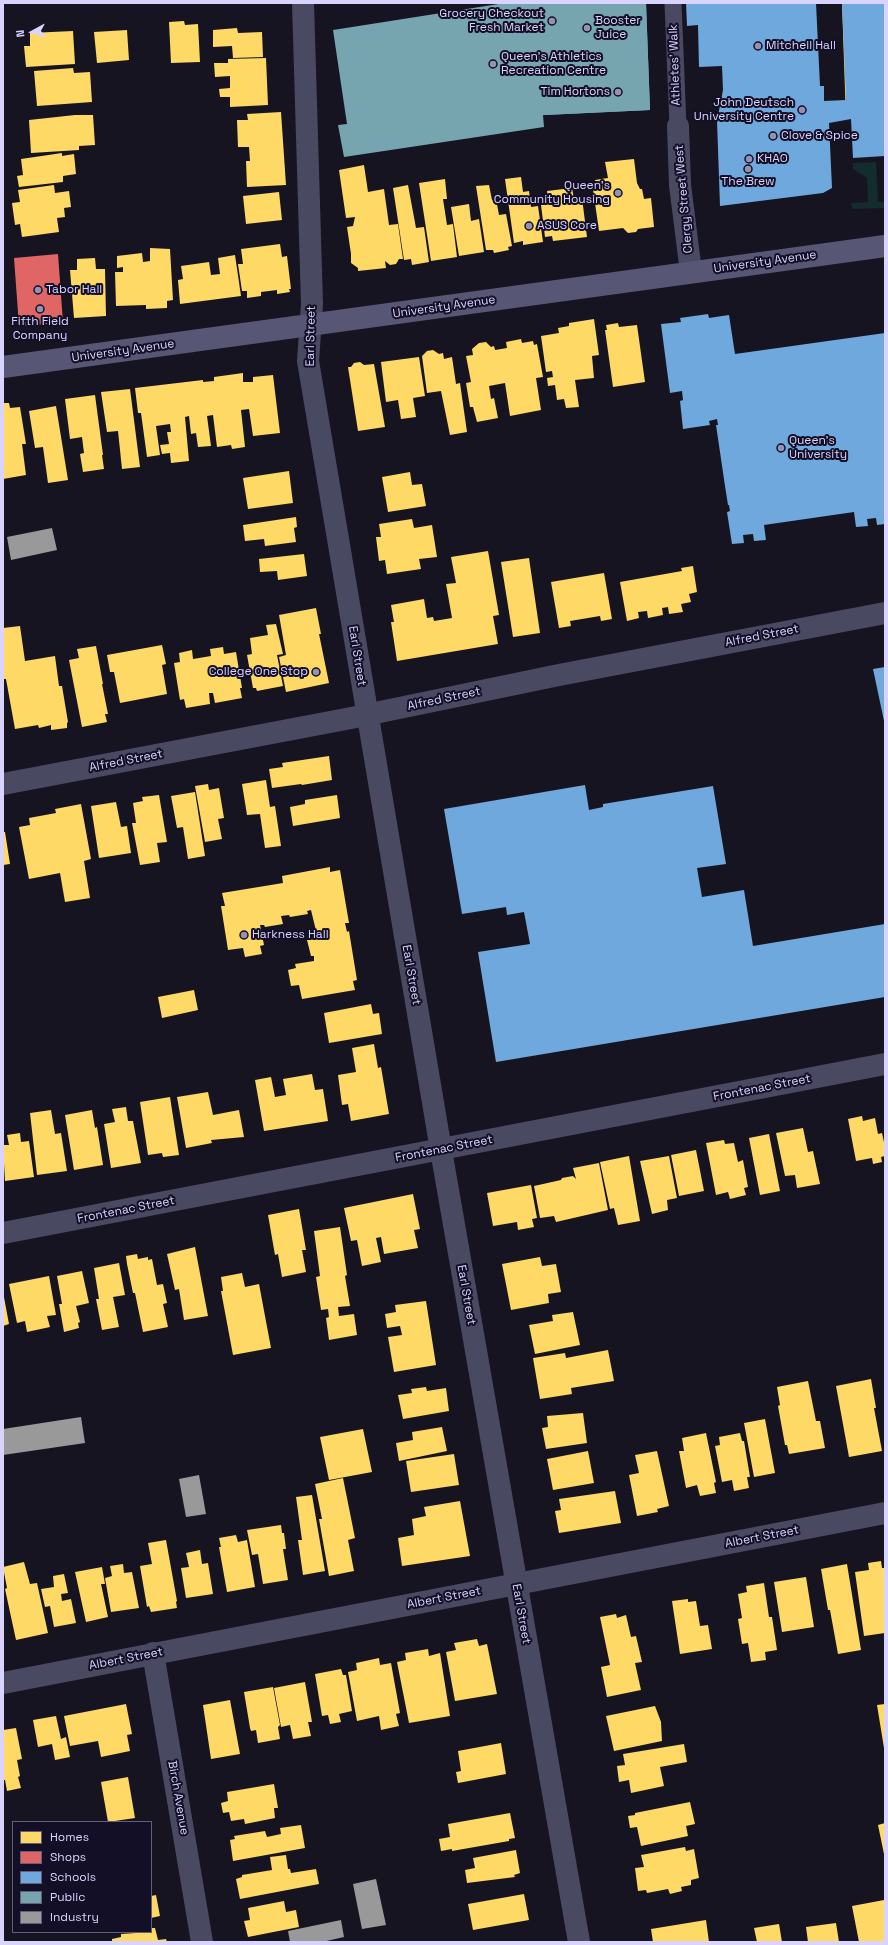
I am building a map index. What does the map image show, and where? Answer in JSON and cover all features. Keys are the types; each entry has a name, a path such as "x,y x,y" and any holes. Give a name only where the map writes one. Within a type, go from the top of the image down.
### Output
{"main road":[{"name":"University Avenue","path":"3,367 885,246"}],"street":[{"name":"Earl Street","path":"303,3 312,304 308,361 366,715 579,1942"},
{"name":"Athletes’ Walk","path":"673,3 678,126"},
{"name":"Clergy Street West","path":"678,126 680,185 691,272"},
{"name":"Alfred Street","path":"3,784 366,715 559,675 885,613"},
{"name":"Frontenac Street","path":"3,1233 885,1064"},
{"name":"Albert Street","path":"3,1683 153,1653 885,1514"},
{"name":"Birch Avenue","path":"153,1653 202,1942"}],"green space":[{"path":"876,162 878,202 885,202 885,208 852,209 851,203 868,202 867,178 853,169 853,163"}],"building: Homes":[{"path":"842,3 885,3 885,118 846,119"},
{"path":"184,21 185,25 198,24 200,62 171,63 169,22"},
{"path":"237,28 238,33 262,32 263,57 233,58 232,46 213,47 213,30"},
{"path":"127,30 129,60 97,63 94,32"},
{"path":"73,31 75,64 26,67 24,46 30,46 30,33"},
{"path":"266,58 268,105 230,107 230,97 220,97 219,89 230,88 230,76 215,77 214,63 228,63 228,59"},
{"path":"73,68 74,73 90,72 92,102 37,106 34,71"},
{"path":"281,112 286,185 247,187 246,161 250,161 249,147 238,147 237,120 248,120 247,114"},
{"path":"75,115 93,115 95,145 79,146 79,150 31,153 29,120"},
{"path":"62,153 62,156 74,154 76,174 63,176 63,182 19,187 17,176 23,175 21,159"},
{"name":"Queen's Community Housing","path":"634,159 637,183 640,189 642,189 644,199 651,198 654,227 638,229 636,232 628,233 623,228 599,231 593,189 596,188 595,180 608,178 605,162"},
{"path":"364,165 368,192 384,189 389,225 398,224 403,259 399,259 396,264 390,265 385,261 386,268 358,271 358,268 351,263 347,227 353,226 355,217 346,218 339,170"},
{"path":"521,177 523,192 529,191 531,207 538,206 543,242 523,245 523,241 514,243 505,179"},
{"path":"445,179 447,199 443,199 447,225 453,224 457,257 431,261 419,183"},
{"path":"54,185 55,193 69,191 71,207 64,208 65,217 57,218 59,232 22,237 20,224 15,225 12,203 20,202 18,190"},
{"path":"408,185 416,228 424,227 429,262 412,265 411,259 404,260 393,188"},
{"path":"489,185 492,200 496,199 499,215 506,214 512,246 508,247 509,250 494,253 493,250 486,250 476,186"},
{"path":"572,188 574,199 582,198 587,237 553,241 552,236 545,237 541,205 549,204 547,191"},
{"path":"279,192 282,220 246,224 243,196"},
{"path":"469,204 471,221 479,219 484,252 459,256 451,207"},
{"path":"280,244 282,257 287,256 291,289 289,289 290,292 277,294 277,290 261,292 261,296 247,298 247,291 242,291 238,264 243,264 241,249"},
{"path":"150,248 170,249 173,300 167,301 167,308 146,309 146,305 116,306 115,272 123,272 123,267 117,268 117,256 142,253 143,262 150,261"},
{"path":"235,255 241,296 180,304 178,280 183,279 181,266 209,262 211,275 220,274 218,258"},
{"path":"95,258 96,269 105,269 106,316 74,318 70,270 77,270 77,259"},
{"path":"594,319 599,355 592,356 594,378 575,380 579,407 566,408 564,399 557,400 555,385 548,386 547,378 553,377 552,371 546,372 541,336 559,333 558,328 569,326 569,323"},
{"path":"618,323 619,327 637,325 645,382 613,387 605,330 607,330 606,325"},
{"path":"521,339 522,343 533,341 534,345 537,344 543,377 536,378 541,410 510,416 505,383 489,386 491,399 494,398 498,418 477,422 473,407 470,407 466,383 471,382 466,356 473,355 472,349 479,343 486,342 491,347 494,346 495,350 507,348 506,342"},
{"path":"433,350 439,354 443,353 444,359 452,357 456,384 460,383 467,432 450,435 441,391 427,393 422,356 427,351"},
{"path":"419,357 425,396 413,398 416,417 401,419 398,400 386,402 381,362"},
{"path":"360,362 364,365 374,364 385,427 358,431 348,367 351,367 354,363"},
{"path":"243,373 243,382 253,382 253,377 273,375 280,433 253,436 249,409 241,410 245,447 232,449 231,445 217,447 213,415 207,416 211,446 198,447 196,433 191,434 189,416 185,417 189,461 171,463 170,453 162,454 160,445 169,444 167,432 171,432 170,424 156,426 160,455 147,457 141,413 138,413 135,388 203,380 203,382 214,381 214,377"},
{"path":"130,389 140,467 122,469 118,431 107,432 101,392"},
{"path":"95,395 104,469 83,472 80,454 84,453 82,437 70,439 65,399"},
{"path":"3,403 9,403 10,408 20,407 26,444 22,444 26,475 3,479"},
{"path":"56,406 68,480 48,483 43,447 35,448 29,411"},
{"path":"289,471 293,503 248,509 243,478"},
{"path":"410,472 412,485 422,484 426,506 388,512 382,477"},
{"path":"296,517 297,527 294,528 296,542 265,546 264,539 245,541 243,525"},
{"path":"412,519 414,528 432,525 437,557 419,559 421,569 387,574 385,560 379,561 376,537 381,537 379,524"},
{"path":"488,551 499,615 493,616 498,644 397,661 391,622 394,622 391,605 424,599 427,618 433,617 434,621 452,618 446,584 456,583 451,557"},
{"path":"304,554 307,576 278,580 277,571 260,572 259,559"},
{"path":"529,558 540,633 513,637 501,562"},
{"path":"693,566 697,592 689,594 691,602 681,604 683,612 669,614 668,607 662,608 663,615 648,618 647,611 638,612 639,618 627,621 620,582 682,571 681,568"},
{"path":"604,573 612,619 601,621 600,616 570,621 571,626 559,628 551,582"},
{"path":"316,608 321,634 319,634 329,683 286,692 279,657 286,655 279,615"},
{"path":"276,624 283,654 277,655 283,686 257,691 256,688 253,688 247,655 252,654 250,638 268,635 266,625"},
{"path":"20,626 25,661 55,656 59,686 62,686 68,722 67,728 51,730 51,725 39,728 38,725 15,729 6,679 3,679 3,628"},
{"path":"162,645 166,664 162,665 167,694 120,703 114,672 110,672 107,655"},
{"path":"96,646 108,714 105,714 107,722 82,727 69,660 79,658 77,649"},
{"path":"223,647 224,654 236,652 242,688 240,688 242,698 215,703 213,693 209,693 210,704 186,708 184,699 180,700 174,663 180,662 179,653 192,650 193,659 211,656 210,649"},
{"path":"329,756 332,780 272,788 269,769 283,767 282,763"},
{"path":"266,780 270,807 275,806 281,846 265,848 260,814 247,815 242,784"},
{"path":"208,784 209,790 219,788 224,818 218,819 222,839 205,842 195,786"},
{"path":"195,792 205,856 188,859 183,827 177,828 171,796"},
{"path":"159,795 167,842 157,843 160,862 140,865 132,823 136,823 133,803 143,801 142,797"},
{"path":"337,795 340,818 293,826 290,807 305,804 305,800"},
{"path":"116,802 121,827 127,826 131,853 99,858 91,806"},
{"path":"81,804 91,859 84,861 90,898 65,902 60,873 29,879 19,827 30,825 29,818 56,813 55,809"},
{"path":"3,832 5,832 10,864 3,865"},
{"name":"Harkness Hall","path":"330,867 330,872 340,870 349,923 345,923 347,932 349,931 357,980 353,981 355,990 302,999 299,985 291,986 288,970 296,968 295,964 314,961 314,956 311,956 307,940 318,939 311,910 307,911 308,914 290,917 289,915 281,916 283,924 265,927 264,925 260,925 264,945 260,946 262,954 245,957 243,948 228,950 221,906 225,906 222,893 283,883 282,876"},
{"path":"194,990 198,1010 162,1018 158,997"},
{"path":"371,1004 373,1014 379,1013 382,1034 329,1043 324,1013"},
{"path":"374,1044 378,1068 381,1067 389,1114 351,1121 348,1104 342,1105 338,1075 356,1072 352,1048"},
{"path":"312,1074 315,1090 323,1089 328,1121 264,1131 255,1080 271,1077 275,1097 286,1095 283,1079"},
{"path":"208,1092 213,1115 239,1110 244,1137 211,1140 212,1143 186,1148 177,1097"},
{"path":"170,1097 179,1155 163,1157 162,1153 148,1155 140,1102"},
{"path":"126,1107 128,1121 133,1121 141,1163 111,1168 104,1124 115,1122 112,1109"},
{"path":"51,1110 55,1134 61,1133 67,1171 37,1175 30,1113"},
{"path":"92,1110 95,1128 97,1127 103,1165 74,1170 65,1115"},
{"path":"862,1116 863,1121 875,1118 878,1134 882,1133 885,1156 881,1157 882,1162 873,1164 872,1158 856,1161 848,1119"},
{"path":"803,1128 808,1152 813,1151 820,1184 797,1188 795,1175 785,1176 776,1133"},
{"path":"20,1133 21,1142 29,1141 34,1177 5,1181 3,1145 9,1145 7,1135"},
{"path":"769,1134 780,1191 760,1195 749,1138"},
{"path":"724,1140 725,1144 734,1143 738,1162 743,1160 748,1187 744,1188 746,1195 730,1199 728,1192 716,1195 706,1143"},
{"path":"696,1150 704,1191 679,1196 671,1155"},
{"path":"629,1156 640,1221 618,1225 614,1208 610,1209 600,1162"},
{"path":"669,1156 677,1198 667,1200 668,1210 652,1214 640,1161"},
{"path":"599,1163 608,1210 556,1222 554,1216 540,1218 534,1186 573,1176 576,1179 573,1168"},
{"path":"531,1185 537,1218 532,1219 534,1227 518,1230 517,1222 493,1226 487,1193"},
{"path":"413,1194 420,1229 414,1230 418,1248 384,1254 381,1237 376,1238 381,1262 362,1266 357,1240 351,1241 344,1208"},
{"path":"299,1209 306,1250 302,1250 306,1272 282,1277 278,1254 275,1255 268,1215"},
{"path":"340,1227 350,1306 338,1307 339,1316 354,1314 357,1335 329,1340 326,1318 329,1317 328,1309 321,1310 316,1277 320,1276 314,1231"},
{"path":"195,1247 208,1316 184,1320 179,1289 175,1290 167,1254"},
{"path":"137,1254 138,1259 148,1257 148,1260 152,1259 157,1285 163,1284 167,1303 163,1304 168,1327 143,1332 135,1293 133,1293 126,1256"},
{"path":"540,1257 542,1266 556,1264 561,1292 548,1294 549,1303 511,1310 502,1264"},
{"path":"119,1263 125,1295 113,1297 119,1327 102,1330 96,1299 99,1299 94,1268"},
{"path":"82,1271 89,1303 76,1306 80,1322 78,1323 79,1328 64,1332 59,1304 62,1304 57,1276"},
{"path":"242,1273 245,1287 259,1284 271,1348 233,1355 221,1291 223,1291 221,1277"},
{"path":"49,1276 56,1315 47,1316 50,1327 27,1332 25,1321 17,1323 9,1284"},
{"path":"3,1292 9,1324 3,1326"},
{"path":"426,1301 436,1365 394,1372 388,1337 402,1335 400,1326 387,1328 385,1314 396,1312 395,1305"},
{"path":"573,1312 580,1345 535,1354 529,1325 553,1321 552,1315"},
{"path":"608,1350 614,1381 571,1388 572,1394 540,1399 533,1358 565,1353 566,1358"},
{"path":"871,1379 876,1408 874,1408 882,1451 849,1457 836,1386"},
{"path":"808,1381 816,1421 820,1421 825,1448 789,1454 787,1445 785,1445 778,1406 780,1405 777,1387"},
{"path":"426,1387 427,1391 446,1388 449,1411 403,1419 398,1395 412,1393 411,1389"},
{"path":"583,1413 587,1443 546,1449 542,1428 548,1427 547,1416"},
{"path":"765,1419 775,1473 754,1477 744,1423"},
{"path":"442,1427 447,1451 399,1461 396,1443 413,1440 412,1432"},
{"path":"363,1429 372,1472 329,1480 320,1437"},
{"path":"706,1433 716,1482 714,1483 716,1493 700,1496 697,1485 686,1488 679,1451 684,1451 682,1438"},
{"path":"740,1433 742,1441 744,1441 750,1477 747,1477 749,1488 734,1491 732,1480 722,1482 715,1446 720,1445 719,1437"},
{"path":"588,1451 594,1483 553,1490 547,1459"},
{"path":"657,1451 669,1506 657,1509 658,1512 637,1516 629,1475 639,1473 635,1455"},
{"path":"454,1454 459,1485 411,1492 406,1461"},
{"path":"343,1478 355,1538 348,1540 354,1571 329,1576 319,1519 322,1519 315,1484"},
{"path":"615,1491 621,1523 559,1533 555,1511 561,1510 559,1499"},
{"path":"312,1495 325,1571 303,1575 298,1540 302,1540 296,1497"},
{"path":"460,1501 470,1556 402,1566 398,1538 414,1535 412,1519 426,1516 424,1507"},
{"path":"281,1525 282,1533 284,1533 286,1549 283,1549 288,1580 263,1584 258,1554 252,1555 247,1530"},
{"path":"236,1535 238,1542 247,1540 255,1587 227,1592 219,1547 221,1547 219,1538"},
{"path":"166,1540 177,1608 151,1612 149,1606 147,1607 140,1566 152,1564 148,1543"},
{"path":"200,1550 202,1564 208,1563 213,1594 186,1598 181,1568 189,1567 186,1553"},
{"path":"881,1561 882,1568 885,1568 885,1633 864,1636 855,1572 869,1570 868,1563"},
{"path":"24,1562 30,1584 37,1583 48,1633 16,1640 5,1589 7,1588 3,1567"},
{"path":"123,1564 124,1573 132,1572 139,1608 111,1612 105,1578 112,1576 110,1566"},
{"path":"847,1564 861,1650 838,1654 821,1569"},
{"path":"102,1567 105,1584 101,1584 108,1617 86,1622 75,1572"},
{"path":"64,1574 68,1593 61,1594 62,1601 71,1599 76,1623 54,1627 50,1606 45,1607 41,1589 54,1587 53,1576"},
{"path":"806,1577 814,1627 782,1632 774,1582"},
{"path":"764,1583 769,1617 772,1617 777,1650 765,1652 766,1660 751,1662 748,1643 742,1644 738,1619 742,1618 738,1594 747,1592 746,1586"},
{"path":"688,1599 688,1602 696,1601 700,1626 708,1625 712,1649 680,1654 672,1601"},
{"path":"616,1614 617,1618 626,1615 631,1637 636,1636 642,1662 635,1663 641,1690 607,1697 601,1667 610,1665 600,1617"},
{"path":"477,1639 479,1646 487,1644 497,1694 455,1701 446,1652 456,1650 454,1643"},
{"path":"428,1649 429,1656 440,1653 450,1716 409,1723 397,1662 406,1660 405,1653"},
{"path":"379,1658 380,1665 391,1663 400,1713 396,1714 399,1726 381,1730 379,1716 357,1721 348,1672 357,1670 356,1663"},
{"path":"341,1669 343,1675 346,1675 352,1711 339,1714 341,1722 330,1724 328,1715 322,1716 315,1674"},
{"path":"305,1682 312,1722 308,1722 311,1736 293,1739 290,1725 281,1727 274,1688"},
{"path":"273,1687 280,1725 278,1727 280,1739 258,1743 256,1730 251,1731 250,1728 244,1692"},
{"path":"230,1700 240,1754 211,1759 203,1705"},
{"path":"126,1704 132,1734 127,1735 130,1751 101,1757 98,1741 70,1746 64,1716"},
{"path":"885,1704 885,1748 884,1748 877,1705"},
{"path":"655,1706 661,1722 662,1741 614,1751 606,1716"},
{"path":"56,1716 61,1739 66,1737 70,1757 55,1760 52,1744 38,1747 33,1720"},
{"path":"16,1728 22,1759 17,1760 20,1776 18,1777 21,1788 7,1791 5,1780 3,1780 3,1730"},
{"path":"501,1743 506,1774 458,1783 456,1772 461,1771 458,1751"},
{"path":"684,1744 687,1762 660,1767 664,1786 631,1793 629,1780 619,1782 617,1766 625,1765 623,1754"},
{"path":"128,1777 135,1818 108,1821 101,1782"},
{"path":"274,1784 278,1808 274,1808 275,1818 245,1824 244,1819 231,1821 229,1812 223,1813 221,1803 228,1801 227,1792"},
{"path":"690,1802 695,1824 686,1826 688,1836 641,1846 637,1827 630,1828 628,1816 635,1815 635,1813"},
{"path":"510,1813 515,1838 509,1839 509,1841 452,1851 452,1849 441,1851 439,1839 450,1837 448,1824"},
{"path":"885,1823 885,1854 884,1854 878,1825"},
{"path":"301,1825 305,1848 233,1861 230,1840 235,1839 234,1836 265,1831 267,1837 281,1834 280,1828"},
{"path":"685,1847 686,1851 694,1849 699,1878 691,1880 691,1885 681,1887 682,1891 670,1894 668,1889 647,1893 646,1890 638,1891 635,1868 644,1867 641,1855"},
{"path":"516,1850 520,1873 514,1875 515,1877 467,1883 465,1870 475,1868 473,1858"},
{"path":"286,1855 288,1869 290,1869 291,1873 316,1869 319,1884 240,1899 236,1879 242,1877 242,1875 272,1870 270,1857"},
{"path":"524,1894 529,1920 473,1930 468,1904"},
{"path":"156,1895 160,1916 152,1918 152,1896"},
{"path":"884,1900 885,1942 859,1942 852,1906"},
{"path":"284,1901 286,1912 296,1910 299,1927 248,1937 244,1921 250,1920 248,1908"},
{"path":"706,1920 709,1942 653,1942 651,1929"},
{"path":"836,1923 839,1942 808,1942 806,1927"},
{"path":"779,1924 782,1942 757,1942 754,1928"},
{"path":"152,1928 155,1928 158,1940 166,1939 167,1942 112,1942 112,1939 121,1937 121,1934 152,1933"}],"building: Shops":[{"name":"Tabor Hall","path":"58,254 63,323 19,326 14,258"}],"building: Schools":[{"path":"511,3 646,3 650,110 525,116"},
{"name":"John Deutsch University Centre","path":"686,3 816,3 820,86 824,86 824,101 846,100 842,3 885,3 885,156 853,158 851,119 829,123 832,188 823,193 720,206 717,121 723,90 722,66 699,67 698,25 687,26"},
{"path":"708,314 709,318 729,315 735,354 885,333 885,524 877,525 876,518 867,519 868,526 856,527 854,512 764,525 766,540 754,541 753,534 743,535 744,543 732,544 727,512 730,511 716,425 718,425 717,419 709,421 710,425 683,429 680,401 683,400 682,391 670,393 661,324 681,322 680,318"},
{"path":"885,667 885,721 884,721 873,669"},
{"path":"585,785 589,810 603,807 603,804 713,786 726,864 697,868 702,897 744,890 753,946 885,924 885,997 496,1062 478,952 530,944 524,912 507,915 506,907 462,914 444,809"}],"building: Public":[{"name":"Queen's Athletics Recreation Centre","path":"505,3 646,3 650,110 543,115 544,127 344,157 338,125 347,124 333,30"}],"building: Industry":[{"path":"52,528 57,550 11,560 7,537"},
{"path":"81,1417 85,1443 3,1455 3,1429"},
{"path":"199,1475 206,1514 186,1517 179,1479"},
{"path":"376,1879 386,1925 362,1929 353,1884"},
{"path":"341,1920 344,1937 322,1942 290,1942 288,1931"}],"place":[{"name":"Grocery Checkout Fresh Market","path":"552,21"},
{"name":"Booster Juice","path":"587,28"},
{"name":"Mitchell Hall","path":"758,46"},
{"name":"Queen's Athletics Recreation Centre","path":"493,64"},
{"name":"Tim Hortons","path":"618,92"},
{"name":"John Deutsch University Centre","path":"802,110"},
{"name":"Clove & Spice","path":"773,136"},
{"name":"KHAO","path":"749,159"},
{"name":"The Brew","path":"748,169"},
{"name":"Queen's Community Housing","path":"618,193"},
{"name":"ASUS Core","path":"529,226"},
{"name":"Tabor Hall","path":"38,290"},
{"name":"Fifth Field Company","path":"40,309"},
{"name":"Queen's University","path":"781,448"},
{"name":"College One Stop","path":"316,672"},
{"name":"Harkness Hall","path":"244,935"}]}
